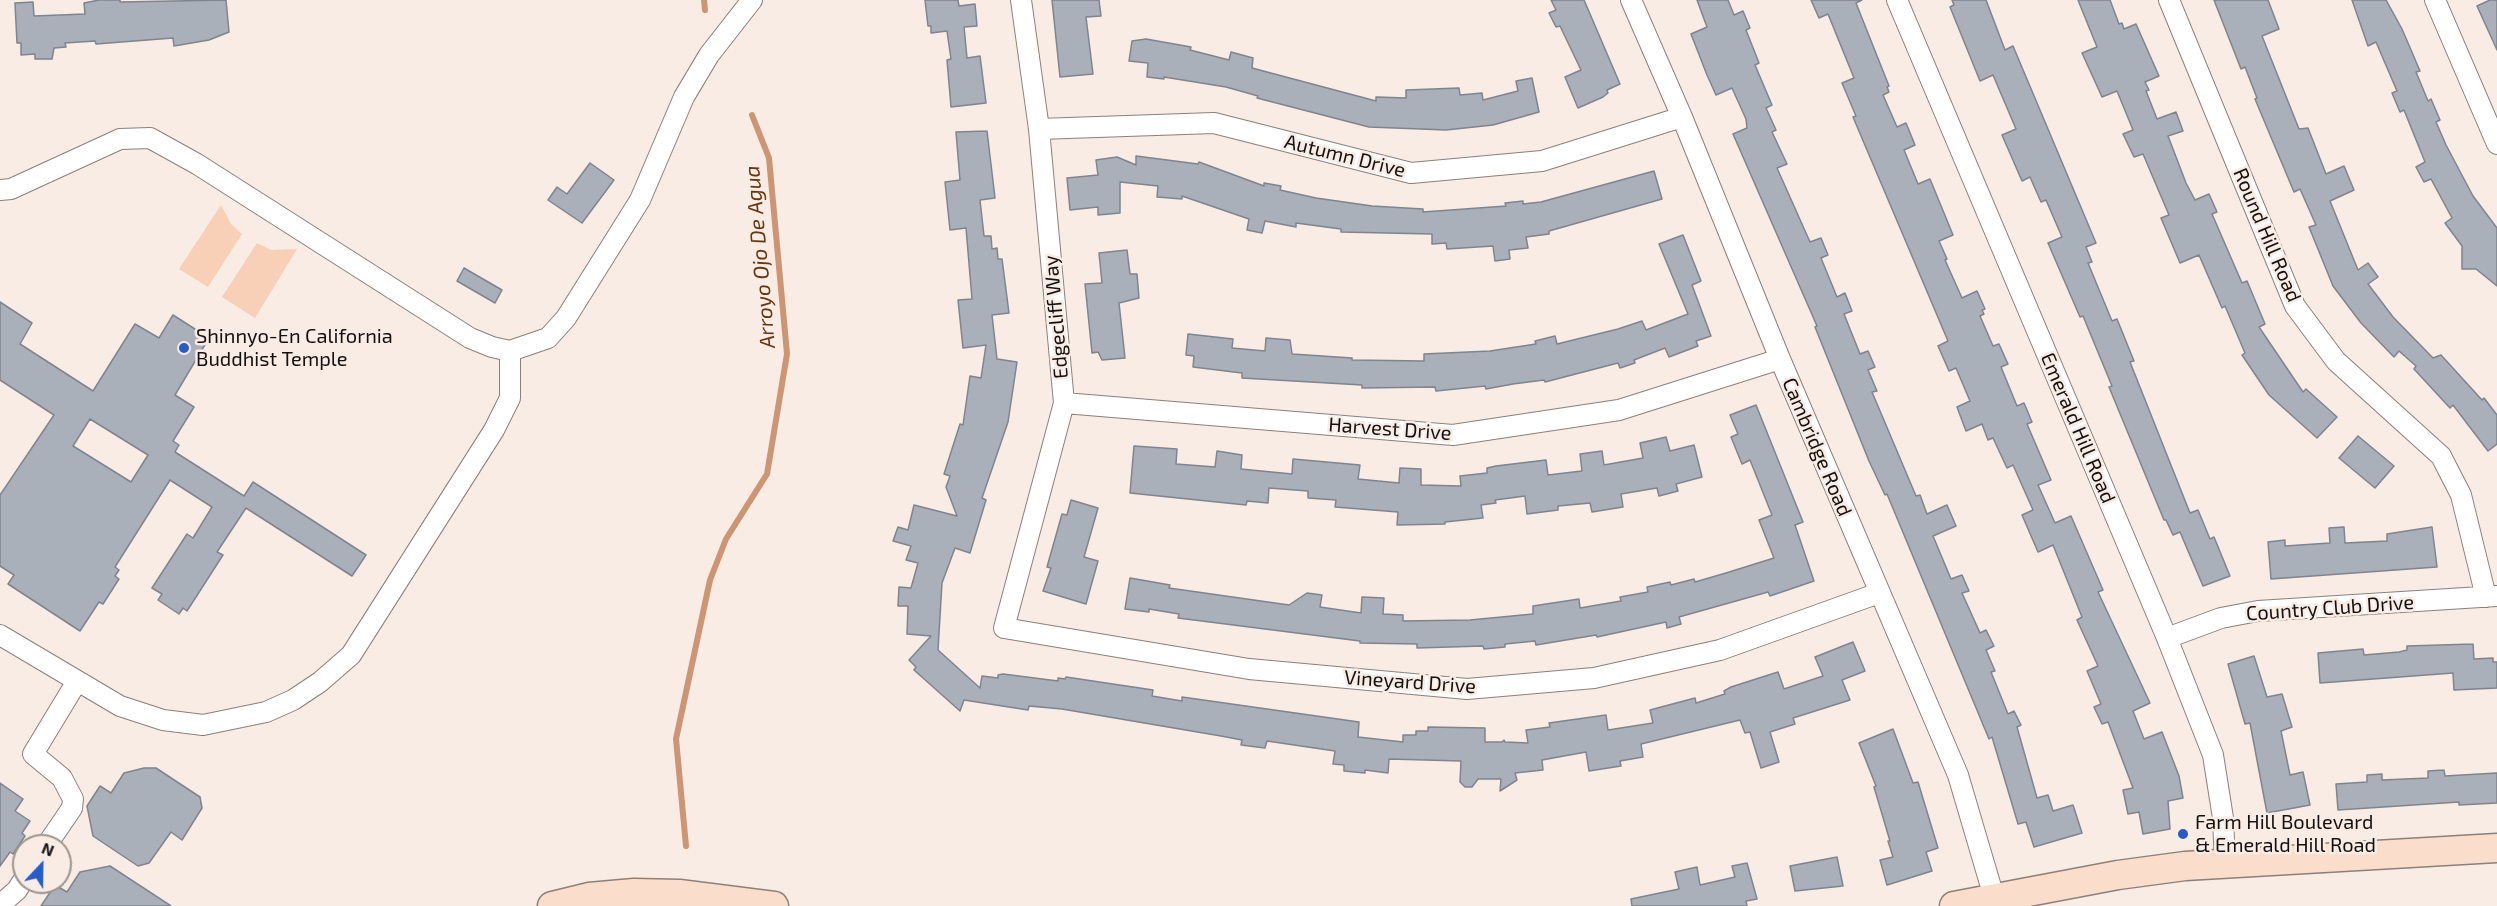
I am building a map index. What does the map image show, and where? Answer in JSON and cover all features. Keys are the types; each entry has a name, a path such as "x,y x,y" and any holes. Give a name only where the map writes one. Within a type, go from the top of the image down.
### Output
{"main road":[{"path":"1954,906 2118,875 2185,866 2497,848"},
{"path":"552,906 590,897 634,893 691,895 774,906"}],"street":[{"path":"0,190 11,189 120,140 150,138 165,144 197,164 470,338 510,351 548,338 566,318 640,200 684,97 709,55 752,0"},
{"name":"Edgecliff Way","path":"1004,628 1064,402 1038,129 1021,0"},
{"name":"Cambridge Road","path":"1631,0 1682,117 1780,359 1958,775 1994,897"},
{"name":"Emerald Hill Road","path":"1897,0 2167,638 2213,755 2223,818 2225,865"},
{"name":"Round Hill Road","path":"2169,0 2295,306 2336,361 2440,456 2461,495 2491,597"},
{"path":"2435,0 2497,144"},
{"name":"Autumn Drive","path":"1038,129 1214,123 1411,173 1542,161 1682,117"},
{"path":"0,635 120,706 163,720 203,726 266,712 293,700 320,682 351,655 494,430 510,398 510,351"},
{"name":"Harvest Drive","path":"1064,402 1453,435 1619,410 1780,359"},
{"name":"Vineyard Drive","path":"1004,628 1249,669 1467,689 1594,678 1708,652 1880,593"},
{"name":"Country Club Drive","path":"2167,638 2220,618 2258,611 2491,597"},
{"path":"54,834 72,808 73,799 62,778 33,754 76,682"},
{"path":"0,905 12,894"}],"shaded area":[{"path":"221,205 231,224 242,234 208,287 179,269"},
{"path":"257,243 271,250 297,249 255,318 222,297"}],"building":[{"path":"120,0 120,2 226,0 229,32 209,40 174,46 173,38 96,44 95,41 65,43 66,47 54,48 52,59 35,59 35,54 21,55 21,43 17,43 15,3 33,2 34,16 85,14 84,3"},
{"path":"925,0 958,0 959,6 975,4 977,26 964,27 967,58 980,56 986,103 951,107 947,60 951,59 947,31 931,33"},
{"path":"1052,0 1099,0 1101,16 1086,17 1093,74 1060,77"},
{"path":"1551,0 1584,0 1620,84 1607,90 1608,93 1603,97 1578,108 1565,77 1581,70 1560,26 1556,27 1549,13 1556,10"},
{"path":"1697,0 1728,0 1734,15 1743,11 1750,28 1746,30 1759,63 1755,65 1772,105 1766,108 1776,130 1772,132 1787,164 1777,168 1810,242 1821,238 1828,255 1821,258 1837,297 1845,293 1852,311 1844,314 1860,354 1868,351 1875,367 1868,370 1877,391 1872,392 1916,496 1920,495 1927,514 1947,505 1956,526 1933,536 1951,579 1962,575 1969,591 1962,593 1980,633 1986,630 1994,646 1986,650 1995,671 1991,672 2008,714 2014,711 2021,725 2017,727 2037,798 2048,795 2053,811 2073,805 2082,833 2034,847 2026,822 2018,824 1992,737 1989,739 1887,494 1885,495 1869,461 1815,327 1817,326 1733,134 1747,128 1746,119 1732,88 1716,95 1691,34 1707,27"},
{"path":"1811,0 1862,0 1856,3 1889,86 1887,87 1889,92 1883,95 1897,127 1906,123 1915,145 1904,150 1918,184 1930,179 1953,235 1939,241 1947,259 1945,260 1962,298 1977,291 1985,309 1982,310 1984,314 1980,316 1993,346 1999,344 2008,364 2001,367 2017,406 2024,403 2032,422 2027,424 2051,480 2038,485 2055,523 2071,516 2103,590 2098,592 2150,703 2133,711 2144,739 2162,732 2179,776 2183,798 2168,801 2170,829 2143,834 2139,812 2128,814 2123,790 2133,788 2108,722 2102,724 2094,707 2101,704 2087,671 2098,666 2077,620 2082,617 2053,545 2038,552 2022,515 2033,510 2013,465 2007,468 1993,438 1988,440 1982,424 1966,431 1957,407 1970,401 1956,368 1949,371 1938,346 1948,341 1853,117 1856,116 1842,83 1854,78 1828,14 1819,18"},
{"path":"1952,0 1986,0 2005,50 2013,46 2096,243 2086,247 2092,262 2088,263 2112,321 2117,319 2134,361 2130,362 2190,513 2198,510 2210,539 2214,537 2230,576 2203,586 2180,532 2173,535 2164,520 2109,387 2112,386 2083,316 2080,317 2048,243 2062,237 2046,200 2041,202 2030,177 2022,181 2002,135 2016,129 1993,75 1980,81 1950,7 1954,5"},
{"path":"2078,0 2110,0 2119,24 2122,23 2124,29 2136,24 2159,76 2145,82 2149,90 2146,91 2157,119 2176,112 2183,131 2168,136 2186,183 2195,200 2209,194 2217,212 2212,214 2242,283 2247,281 2265,324 2259,327 2303,392 2306,389 2337,417 2317,438 2269,395 2242,355 2245,353 2225,306 2222,308 2199,255 2180,263 2161,218 2169,215 2143,154 2134,157 2123,134 2133,130 2117,91 2102,97 2082,53 2097,47"},
{"path":"2214,0 2268,0 2279,29 2262,36 2299,129 2308,128 2326,174 2344,166 2354,190 2330,201 2358,270 2368,263 2378,277 2368,284 2393,317 2433,358 2441,355 2482,400 2484,398 2497,415 2497,444 2488,451 2453,405 2450,408 2414,369 2416,366 2399,351 2394,357 2361,323 2333,286 2309,227 2316,225 2300,189 2294,192 2255,99 2257,98 2245,67 2241,69"},
{"path":"2352,0 2386,0 2402,29 2420,71 2416,72 2428,101 2431,99 2440,120 2436,122 2446,145 2473,196 2497,228 2497,286 2476,269 2462,269 2462,246 2445,223 2452,218 2431,179 2424,182 2416,167 2425,162 2404,110 2400,112 2392,93 2397,91 2376,42 2368,46"},
{"path":"2490,0 2497,0 2497,50 2477,6"},
{"path":"1146,39 1191,47 1190,50 1229,60 1231,52 1253,58 1252,68 1376,101 1376,97 1406,98 1406,90 1459,88 1460,95 1482,93 1483,100 1518,91 1516,81 1532,78 1539,112 1493,125 1446,130 1369,127 1257,98 1258,96 1226,87 1164,77 1164,79 1147,77 1148,63 1129,61 1132,41"},
{"path":"987,131 995,198 980,200 984,236 991,236 992,249 997,248 998,259 1002,259 1009,313 992,315 997,359 1017,362 1008,422 982,498 986,500 970,553 955,548 942,583 938,650 980,688 982,676 998,678 998,675 1003,674 1058,681 1058,678 1065,679 1066,677 1153,690 1152,696 1182,701 1182,697 1359,722 1358,737 1403,742 1403,735 1416,735 1416,731 1428,731 1428,727 1485,728 1485,742 1504,740 1505,742 1528,743 1526,730 1550,727 1549,723 1606,715 1608,730 1653,723 1650,710 1695,698 1696,703 1725,694 1724,691 1731,687 1778,672 1784,689 1823,676 1815,657 1853,642 1865,671 1842,680 1850,700 1793,718 1795,724 1770,732 1779,762 1761,768 1750,732 1745,733 1740,720 1641,744 1643,757 1620,761 1621,766 1589,771 1586,752 1542,760 1543,770 1515,773 1517,780 1500,791 1501,779 1478,779 1472,787 1465,787 1460,782 1461,761 1389,759 1388,773 1365,770 1365,773 1344,771 1344,765 1333,764 1335,751 1267,741 1265,748 1241,745 1242,740 1062,709 1029,706 1028,710 964,700 960,711 914,670 916,667 909,660 931,636 907,634 908,606 898,606 899,587 911,588 918,563 906,560 911,546 893,541 898,527 908,530 914,505 957,516 946,487 950,476 944,474 960,424 963,425 970,376 981,378 986,345 963,348 958,300 972,299 966,228 950,230 945,182 960,180 956,132"},
{"path":"1136,156 1198,164 1199,162 1264,186 1264,183 1281,186 1280,190 1316,198 1372,206 1423,209 1423,212 1506,206 1505,203 1523,201 1523,204 1541,202 1654,171 1662,199 1549,231 1549,234 1526,237 1528,248 1509,250 1510,259 1495,261 1493,246 1447,249 1446,243 1432,244 1432,234 1341,232 1341,229 1296,223 1296,227 1265,221 1262,233 1247,230 1249,219 1182,196 1182,199 1157,197 1158,186 1120,182 1120,213 1098,215 1098,207 1070,210 1067,178 1098,175 1096,160 1117,157 1136,165"},
{"path":"590,163 614,180 582,223 548,200 557,187 567,194"},
{"path":"1683,235 1701,281 1692,285 1711,336 1696,341 1698,346 1669,357 1665,348 1620,368 1618,363 1545,382 1544,380 1486,389 1485,386 1436,391 1435,387 1362,388 1362,385 1242,378 1242,373 1193,367 1194,356 1186,355 1188,334 1233,339 1232,348 1265,351 1266,338 1290,340 1292,354 1352,358 1352,360 1424,361 1424,354 1490,351 1536,344 1535,341 1555,336 1557,344 1642,321 1646,330 1688,314 1659,244"},
{"path":"1127,250 1130,274 1137,274 1139,298 1119,303 1125,358 1102,360 1098,352 1092,353 1085,284 1102,283 1099,253"},
{"path":"464,268 502,290 495,303 457,281"},
{"path":"0,302 32,323 20,344 93,391 135,324 159,338 173,315 209,338 175,395 194,407 173,441 179,445 175,452 244,496 253,482 366,555 352,576 246,508 217,552 223,555 187,611 183,608 179,614 158,600 162,594 152,588 187,534 193,538 212,507 170,480 115,567 119,570 115,576 119,579 103,604 99,602 80,631 8,584 14,575 0,566 0,495 54,415 0,380","holes":["90,419 148,455 131,482 73,446"]},
{"path":"1756,405 1803,522 1795,525 1814,581 1770,596 1768,592 1679,617 1681,624 1667,628 1666,622 1597,637 1596,635 1536,645 1535,641 1505,644 1505,647 1484,649 1483,646 1417,648 1417,644 1360,643 1360,641 1178,618 1179,614 1149,609 1149,612 1125,609 1130,578 1170,585 1169,588 1289,605 1307,593 1322,595 1320,607 1361,613 1362,597 1384,598 1383,614 1403,615 1403,621 1470,620 1533,614 1533,606 1579,599 1580,608 1621,601 1620,597 1648,592 1647,587 1670,582 1671,585 1694,579 1695,582 1774,558 1759,520 1772,515 1750,460 1742,464 1731,437 1738,434 1730,415"},
{"path":"2358,436 2394,466 2375,488 2339,458"},
{"path":"1666,437 1670,451 1694,445 1702,477 1676,484 1678,491 1659,496 1657,488 1621,494 1623,507 1592,512 1590,503 1558,506 1558,510 1527,514 1525,496 1495,500 1496,503 1481,505 1483,518 1445,522 1445,524 1397,525 1398,512 1335,507 1336,500 1308,498 1308,491 1269,488 1268,503 1247,501 1246,505 1130,493 1134,446 1177,449 1176,464 1215,467 1217,451 1242,455 1241,469 1292,474 1293,459 1360,465 1358,479 1399,483 1400,468 1421,469 1421,485 1461,486 1460,476 1487,473 1487,468 1496,466 1546,460 1548,475 1582,471 1580,454 1602,451 1604,465 1643,458 1640,443"},
{"path":"1071,500 1098,508 1084,557 1098,561 1086,604 1043,591 1051,568 1047,567 1062,514 1067,515"},
{"path":"2344,527 2345,543 2387,541 2387,534 2432,527 2437,567 2271,579 2268,542 2285,540 2285,546 2330,543 2329,528"},
{"path":"2473,644 2474,659 2493,658 2493,662 2497,662 2497,688 2454,690 2453,673 2320,683 2318,653 2363,649 2364,655 2399,652 2407,650 2407,646"},
{"path":"2254,656 2267,697 2282,694 2292,727 2281,731 2290,775 2303,772 2310,805 2267,813 2250,723 2245,724 2228,664"},
{"path":"1893,729 1913,783 1918,782 1938,848 1926,852 1932,871 1887,885 1880,860 1893,857 1888,841 1890,841 1874,787 1876,786 1859,743"},
{"path":"144,768 156,768 200,797 202,808 182,840 171,832 149,863 138,866 93,836 87,806 100,786 111,793 124,773"},
{"path":"2444,770 2445,776 2497,773 2497,803 2459,805 2459,802 2338,810 2336,784 2367,782 2367,775 2382,774 2382,780 2428,778 2428,771"},
{"path":"0,783 23,799 15,811 30,821 23,834 12,834 12,853 10,852 0,866"},
{"path":"1837,857 1843,886 1795,891 1790,866"},
{"path":"1747,863 1757,899 1746,901 1747,906 1632,906 1631,899 1679,889 1675,872 1697,867 1700,885 1735,877 1732,866"},
{"path":"110,866 171,906 41,906 49,894 72,894 72,884 80,872"}],"waterway":[{"name":"Arroyo Ojo De Agua","path":"704,0 705,10"},
{"name":"Arroyo Ojo De Agua","path":"686,846 676,739 710,580 726,539 767,474 787,354 769,158 752,115"}],"place":[{"name":"Shinnyo-En California Buddhist Temple","path":"184,348"},
{"name":"Farm Hill Boulevard & Emerald Hill Road","path":"2183,834"}]}
